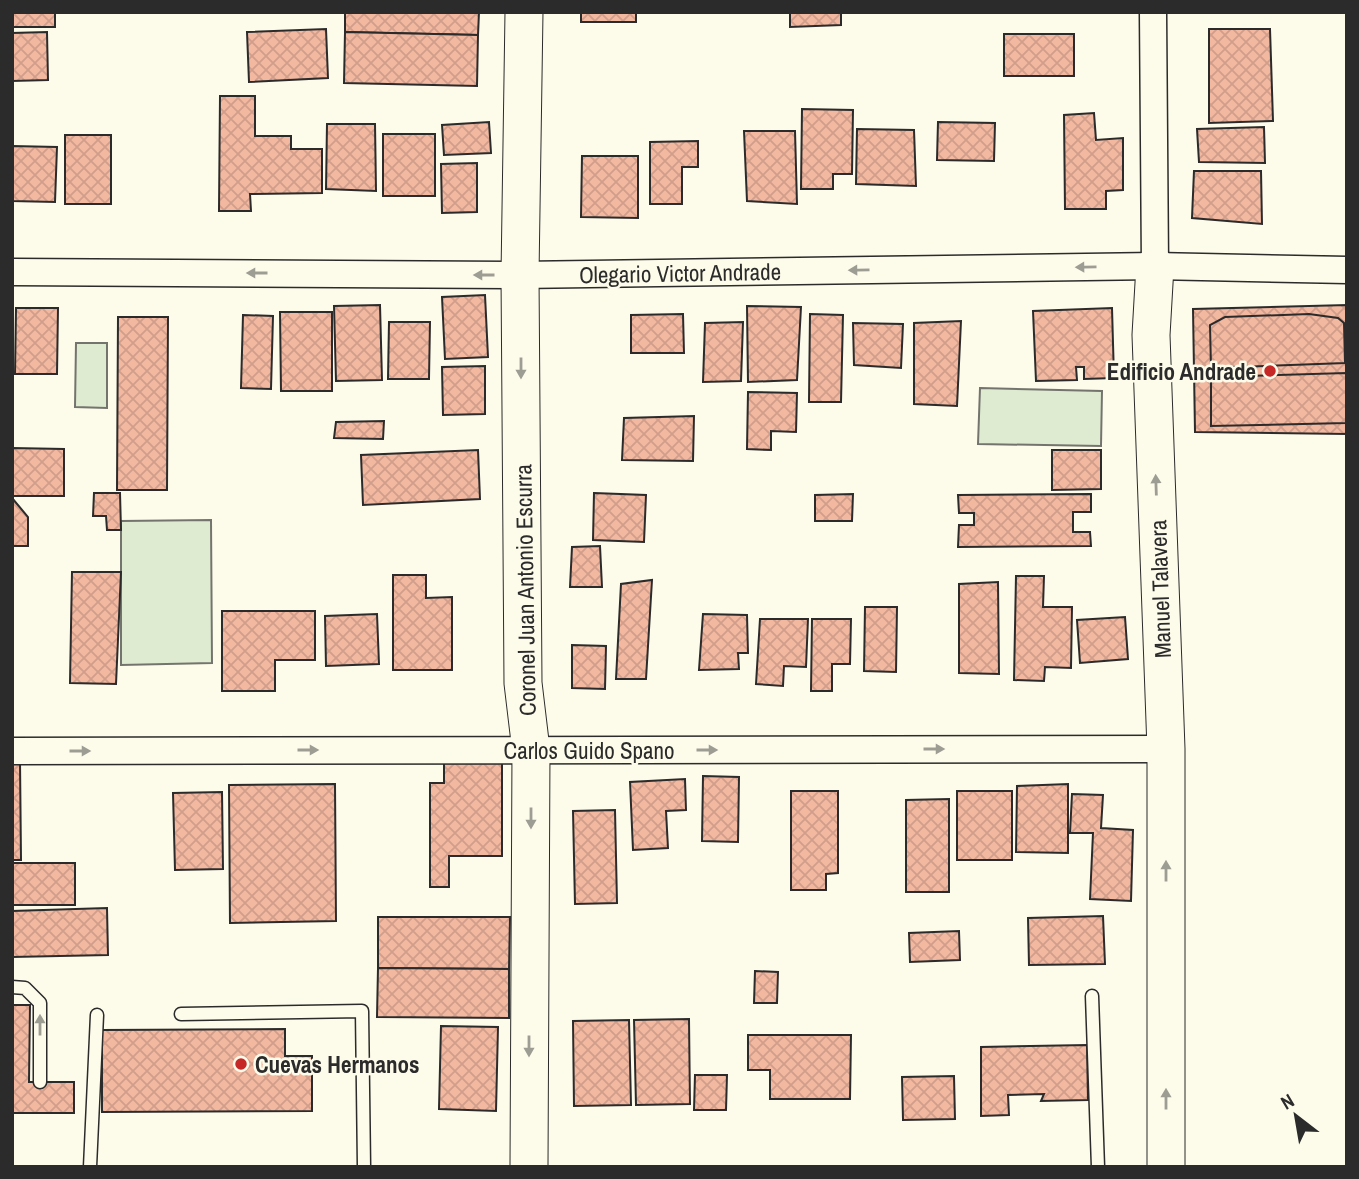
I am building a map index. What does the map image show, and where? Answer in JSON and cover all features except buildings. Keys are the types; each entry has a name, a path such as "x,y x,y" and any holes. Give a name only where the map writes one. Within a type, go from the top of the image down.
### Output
{"street":[{"name":"Coronel Juan Antonio Escurra","path":"524,12 520,275 523,683 531,750 529,1167"},
{"name":"Manuel Talavera","path":"1153,12 1155,266 1151,335 1166,749 1166,1167"},
{"name":"Olegario Victor Andrade","path":"12,272 520,275 1155,266 1347,270"},
{"name":"Carlos Guido Spano","path":"12,751 1166,749"}],"lane":[{"path":"12,988 25,988 40,1003 40,1082"},
{"path":"1092,996 1098,1167"},
{"path":"181,1014 362,1011 364,1167"},
{"path":"90,1167 97,1015"}],"green space":[{"path":"76,343 107,343 107,408 75,407"},
{"path":"980,388 1102,391 1101,446 978,444"},
{"path":"211,520 212,663 121,665 121,521"}],"place":[{"name":"Edificio Andrade","path":"1270,371"},
{"name":"Cuevas Hermanos","path":"241,1064"}]}
